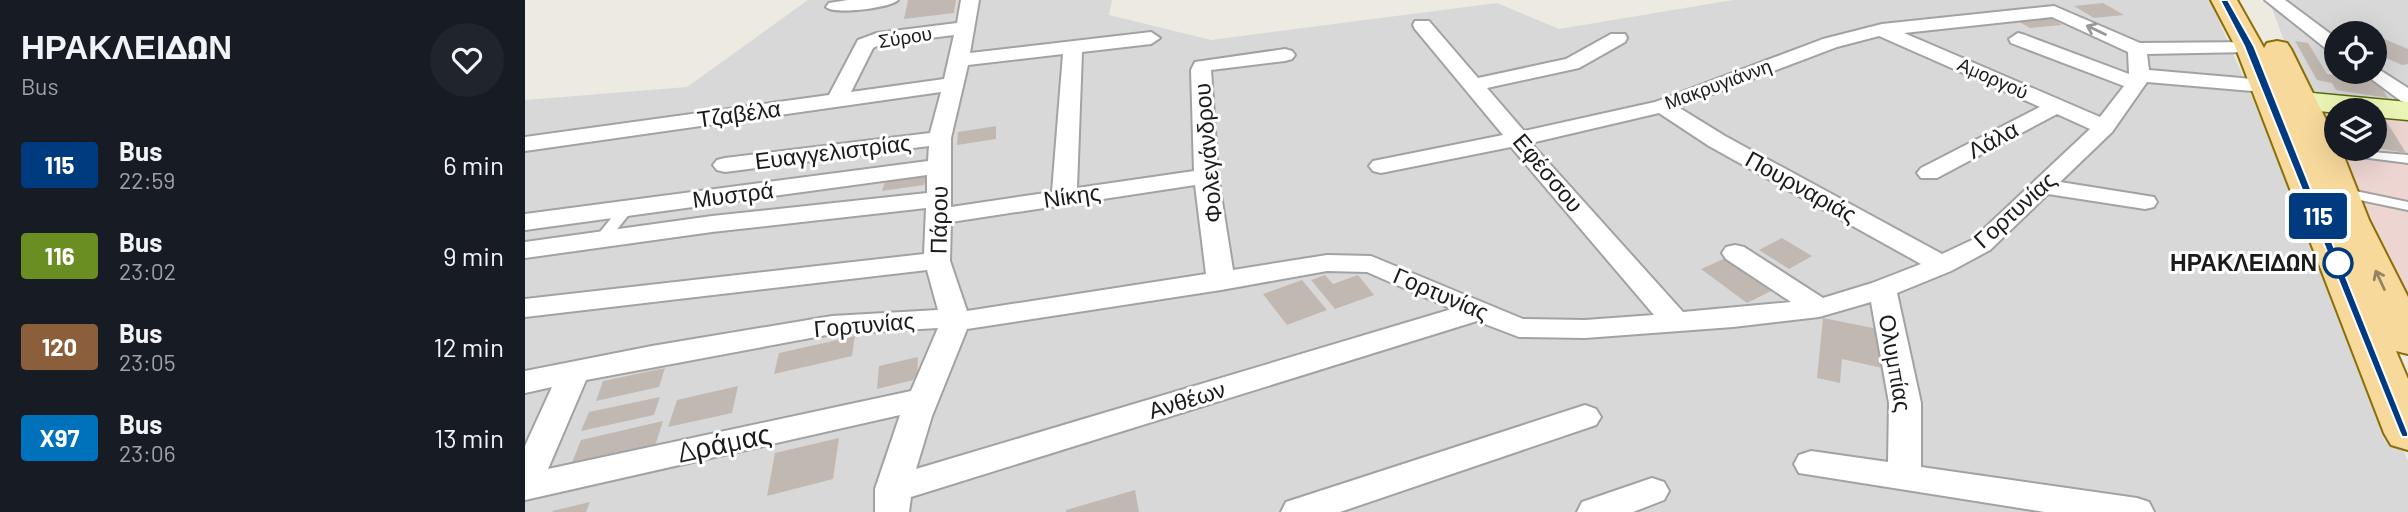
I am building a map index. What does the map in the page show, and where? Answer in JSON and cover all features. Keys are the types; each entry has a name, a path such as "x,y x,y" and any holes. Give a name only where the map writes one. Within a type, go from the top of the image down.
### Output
{"main road":[{"path":"2224,0 2249,46 2324,149"},
{"path":"2252,0 2265,20 2282,94 2408,433"},
{"path":"2328,161 2408,340"}],"street":[{"path":"835,7 889,0"},
{"name":"Πάρου","path":"956,321 937,261 940,138 954,84 970,0"},
{"path":"1977,0 2005,16"},
{"path":"2274,0 2324,38"},
{"name":"Μακρυγιάννη","path":"1381,166 1602,122 1662,106 1831,43 1882,30 2054,11 2137,69"},
{"name":"Εφέσσου","path":"1422,25 1513,131 1515,138 1675,321"},
{"name":"Σύρου","path":"837,100 865,44 877,39 965,28"},
{"name":"Αμοργού","path":"1882,30 2104,127"},
{"path":"959,60 1151,38"},
{"path":"1472,85 1572,64 1618,38"},
{"path":"2018,39 2193,85 2405,106"},
{"path":"1064,197 1073,46"},
{"path":"2137,69 2249,46"},
{"name":"Φολεγάνδρου","path":"1221,282 1206,176 1202,66 1285,55"},
{"name":"Γορτυνίας","path":"525,382 832,326 926,319 956,321 1221,282 1327,263 1371,264 1520,328 1585,329 1733,318 1819,308 1882,289 1942,265 1981,245 2104,127 2137,69"},
{"name":"Τζαβέλα","path":"525,144 954,84"},
{"path":"2384,84 2405,106"},
{"name":"Πουρναριάς","path":"1662,106 1717,141 1942,265"},
{"name":"Λάλα","path":"1929,173 2057,106"},
{"name":"Ευαγγελιστρίας","path":"725,165 940,138"},
{"name":"Μυστρά","path":"525,222 940,166"},
{"name":"Νίκης","path":"525,250 712,224 1064,197 1206,176"},
{"path":"2043,186 2145,202"},
{"path":"1735,253 1819,308"},
{"path":"525,308 937,261"},
{"name":"Ολυμπίας","path":"1882,289 1905,403 1904,478"},
{"name":"Ανθέων","path":"892,500 1481,310"},
{"path":"892,500 924,399 956,321"},
{"path":"525,484 576,371"},
{"name":"Δράμας","path":"525,484 924,399"},
{"path":"1299,512 1585,417"},
{"path":"1811,464 2137,512"},
{"path":"1594,512 1652,491"}],"lane":[{"path":"2387,156 2408,159"},
{"path":"2340,192 2408,206"},
{"path":"601,240 626,209"}],"shaded area":[{"path":"808,0 1112,0 1109,15 1211,40 1497,3 1559,29 1733,0 2210,0 2408,461 2408,512 525,512 525,100 687,87"},
{"path":"2269,0 2408,0 2408,104 2387,101 2387,98 2363,98 2302,90"},
{"path":"2302,104 2324,105 2324,147"},
{"path":"2387,110 2408,111 2408,312 2331,161 2387,161"}],"building":[{"path":"908,0 956,0 954,13 904,19"},
{"path":"2103,3 2124,15 2094,18 2074,6"},
{"path":"2049,17 2062,25 2030,28 2018,21"},
{"path":"2387,40 2408,49 2408,64 2402,65 2387,58"},
{"path":"2295,41 2308,43 2324,69 2324,81 2317,80"},
{"path":"2333,84 2379,84 2388,98 2336,90"},
{"path":"2387,122 2406,153 2387,150"},
{"path":"996,126 996,139 957,145 958,132"},
{"path":"928,170 924,185 882,191 887,175"},
{"path":"1782,238 1812,256 1789,269 1759,250"},
{"path":"1728,257 1775,289 1747,303 1701,269"},
{"path":"1325,275 1333,284 1358,275 1374,295 1335,309 1311,280"},
{"path":"1302,280 1327,310 1287,325 1263,294"},
{"path":"1823,318 1883,330 1882,368 1842,359 1840,383 1817,378"},
{"path":"855,336 852,356 774,374 779,353"},
{"path":"918,357 917,379 877,389 879,366"},
{"path":"665,368 659,387 596,401 603,381"},
{"path":"738,386 732,413 668,427 677,400"},
{"path":"660,397 654,415 581,431 589,412"},
{"path":"663,421 655,446 571,465 581,440"},
{"path":"839,438 833,479 767,496 775,453"},
{"path":"1135,490 1139,512 1066,512 1066,510"},
{"path":"590,502 586,512 552,511"}],"bus line":[{"name":"115","path":"2224,0 2249,46 2408,433"}],"place":[{"name":"ΗΡΑΚΛΕΙΔΩΝ","path":"2338,263"}]}
